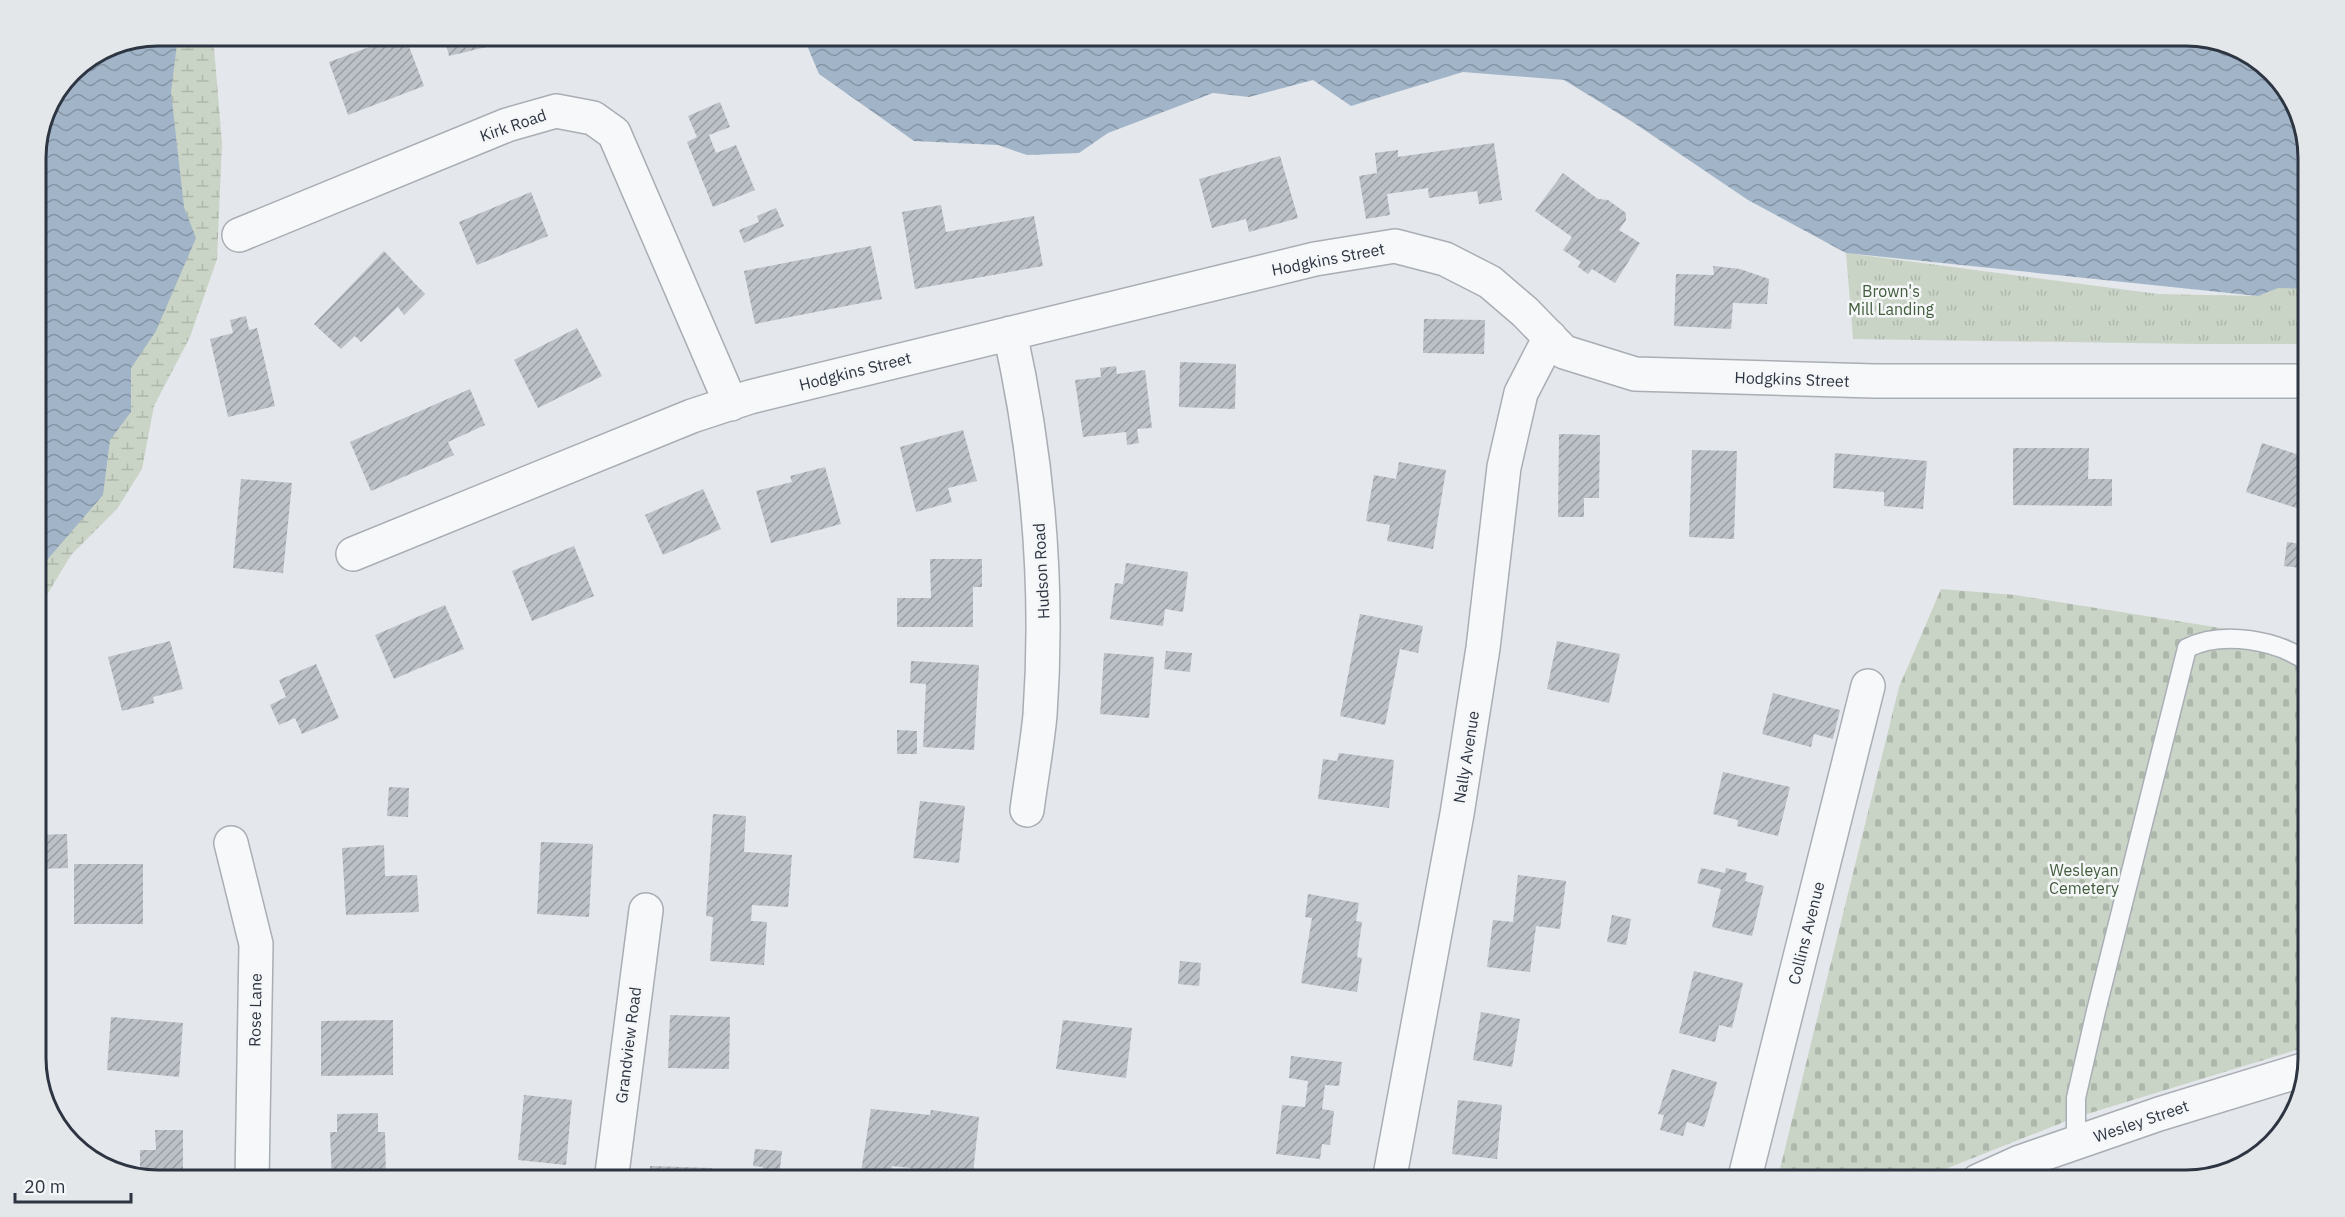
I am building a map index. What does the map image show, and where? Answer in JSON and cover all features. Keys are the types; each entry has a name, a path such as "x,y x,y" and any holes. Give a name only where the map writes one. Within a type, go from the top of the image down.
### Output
{"street":[{"name":"Kirk Road","path":"239,235 507,125 556,111 593,118 614,133 731,404"},
{"name":"Hodgkins Street","path":"353,554 692,416 750,397 1315,259 1395,246 1445,259 1490,282 1564,351 1635,374 1874,381 2298,381"},
{"name":"Hudson Road","path":"1010,333 1022,389 1036,483 1042,564 1043,633 1040,717 1027,810"},
{"name":"Nally Avenue","path":"1391,1171 1457,814 1483,648 1504,467 1521,393 1550,337"},
{"name":"Collins Avenue","path":"1747,1171 1868,686"},
{"name":"Rose Lane","path":"231,843 256,944 252,1171"},
{"name":"Grandview Road","path":"611,1171 646,910"},
{"name":"Wesley Street","path":"2000,1171 2159,1114 2298,1071"}],"lane":[{"path":"2076,1144 2076,1098 2187,648 2203,640 2238,640 2276,645 2298,657"}],"green space":[{"path":"152,47 214,47 222,143 217,259 190,337 154,406 142,469 117,509 71,555 47,595 47,144 50,130 58,109 70,90 96,65 130,50"},
{"name":"Brown's Mill Landing","path":"1846,253 2158,294 2258,296 2298,279 2298,344 1853,339"},
{"name":"Wesleyan Cemetery","path":"1941,589 2015,595 2289,639 2298,646 2298,1049 2074,1118 1940,1171 1779,1171 1899,687"}],"water":[{"path":"177,47 171,92 184,207 196,238 156,331 131,368 131,412 110,440 103,495 47,560 47,144 58,109 79,79 96,65 130,50"},
{"path":"807,47 2201,47 2236,58 2260,74 2280,96 2293,123 2298,152 2298,289 2278,288 2258,296 1846,253 1748,200 1634,123 1564,80 1463,72 1351,106 1313,80 1249,97 1213,93 1108,133 1079,153 1027,155 998,145 914,141 819,74"}],"building":[{"path":"370,47 409,47 424,86 348,115 329,62"},
{"path":"447,47 487,47 449,56"},
{"path":"720,102 730,127 709,135 716,153 736,145 755,190 713,207 687,142 697,137 688,116"},
{"path":"1494,143 1502,200 1479,204 1477,191 1429,198 1428,188 1387,194 1390,215 1366,219 1359,176 1377,173 1375,153 1398,150 1398,157"},
{"path":"1280,156 1298,218 1249,232 1246,219 1212,228 1199,179"},
{"path":"1563,173 1598,199 1608,200 1626,213 1626,220 1619,230 1640,243 1615,283 1592,269 1588,274 1578,267 1581,262 1563,250 1572,237 1535,211"},
{"path":"531,192 548,236 477,265 459,222"},
{"path":"941,205 946,232 1034,216 1043,266 915,289 902,212"},
{"path":"776,208 784,226 744,243 739,230 759,222 757,216"},
{"path":"871,246 882,299 755,324 744,271"},
{"path":"384,251 425,294 404,315 398,307 361,342 355,336 341,349 314,324"},
{"path":"1713,266 1740,269 1769,279 1767,304 1733,303 1731,329 1674,326 1676,274 1714,275"},
{"path":"246,316 249,330 257,328 275,406 228,417 210,339 233,333 230,320"},
{"path":"1424,319 1485,320 1484,354 1423,353"},
{"path":"577,328 602,376 538,408 514,360"},
{"path":"1180,362 1236,364 1235,409 1179,407"},
{"path":"1116,366 1117,374 1145,370 1152,428 1137,429 1139,443 1127,445 1126,432 1083,437 1075,380 1101,377 1100,368"},
{"path":"470,389 485,425 448,442 454,455 371,491 350,442"},
{"path":"963,430 977,481 948,488 952,502 916,512 900,447"},
{"path":"1559,434 1600,435 1599,498 1584,498 1584,517 1558,517"},
{"path":"2262,443 2298,454 2298,509 2246,492"},
{"path":"2013,448 2089,448 2088,479 2112,479 2112,506 2013,505"},
{"path":"1692,450 1737,451 1734,539 1689,537"},
{"path":"1835,453 1927,461 1923,509 1884,506 1884,492 1833,488"},
{"path":"1399,462 1446,470 1433,549 1387,541 1390,525 1366,521 1374,475 1396,479"},
{"path":"825,467 841,524 771,543 756,491 792,482 790,476"},
{"path":"241,479 292,483 283,573 233,568"},
{"path":"703,489 721,529 663,555 645,515"},
{"path":"2287,542 2298,544 2298,568 2284,566"},
{"path":"574,546 594,596 532,621 512,571"},
{"path":"930,559 982,559 982,587 973,587 973,627 897,627 897,598 931,598"},
{"path":"1126,563 1188,572 1183,612 1165,609 1163,626 1110,619 1115,583 1123,584"},
{"path":"445,605 464,649 394,679 375,635"},
{"path":"1360,614 1423,626 1418,653 1400,649 1385,725 1340,716"},
{"path":"170,641 183,689 153,697 154,703 122,711 108,657"},
{"path":"1557,641 1620,654 1609,703 1547,689"},
{"path":"1166,651 1192,653 1190,672 1164,669"},
{"path":"1104,653 1154,657 1149,718 1100,714"},
{"path":"911,661 979,665 974,750 923,747 926,684 910,683"},
{"path":"316,664 339,718 302,734 295,718 279,725 270,705 286,697 279,680"},
{"path":"1773,693 1840,710 1833,739 1814,734 1811,747 1762,734"},
{"path":"897,730 917,731 917,754 897,754"},
{"path":"1339,753 1394,760 1389,808 1318,799 1323,759 1337,761"},
{"path":"1723,772 1790,787 1778,836 1737,826 1738,820 1713,814"},
{"path":"389,787 409,788 408,817 387,816"},
{"path":"920,801 965,806 959,863 913,858"},
{"path":"713,814 746,816 744,852 792,855 788,907 752,905 751,921 767,922 764,965 710,961 713,917 706,916"},
{"path":"67,834 68,868 47,869 47,835"},
{"path":"541,842 593,844 589,917 537,914"},
{"path":"384,845 385,876 417,875 419,912 346,915 342,848"},
{"path":"74,864 143,864 143,924 74,924"},
{"path":"1701,868 1725,873 1726,868 1747,873 1745,881 1764,886 1752,936 1712,927 1721,889 1697,883"},
{"path":"1518,875 1566,881 1560,929 1536,926 1530,972 1487,967 1493,920 1513,922"},
{"path":"1308,894 1359,903 1356,921 1362,922 1357,957 1362,958 1357,992 1301,983 1312,918 1305,917"},
{"path":"1612,915 1631,919 1626,945 1607,942"},
{"path":"1180,961 1201,963 1199,986 1178,984"},
{"path":"1694,971 1743,983 1732,1028 1719,1025 1715,1042 1679,1033"},
{"path":"1481,1012 1520,1019 1512,1067 1473,1060"},
{"path":"670,1015 730,1017 729,1069 668,1068"},
{"path":"111,1017 183,1023 179,1077 107,1070"},
{"path":"393,1020 393,1075 321,1076 321,1021"},
{"path":"1063,1020 1132,1028 1126,1078 1056,1069"},
{"path":"1291,1056 1342,1062 1339,1086 1325,1085 1322,1109 1334,1111 1330,1145 1322,1144 1320,1159 1276,1154 1282,1105 1305,1107 1308,1081 1289,1078"},
{"path":"1672,1069 1717,1082 1704,1127 1687,1122 1683,1136 1660,1130 1664,1115 1658,1114"},
{"path":"524,1095 572,1100 566,1165 518,1160"},
{"path":"1458,1100 1502,1105 1497,1159 1452,1154"},
{"path":"871,1109 930,1115 931,1110 979,1117 973,1171 911,1171 911,1168 892,1166 891,1171 861,1171"},
{"path":"378,1113 378,1132 385,1132 386,1171 332,1171 330,1132 337,1132 337,1114"},
{"path":"155,1130 183,1130 183,1171 140,1169 140,1150 156,1150"},
{"path":"755,1149 782,1151 780,1171 762,1171 763,1167 753,1166"},
{"path":"650,1166 712,1168 712,1171 650,1171"}]}
